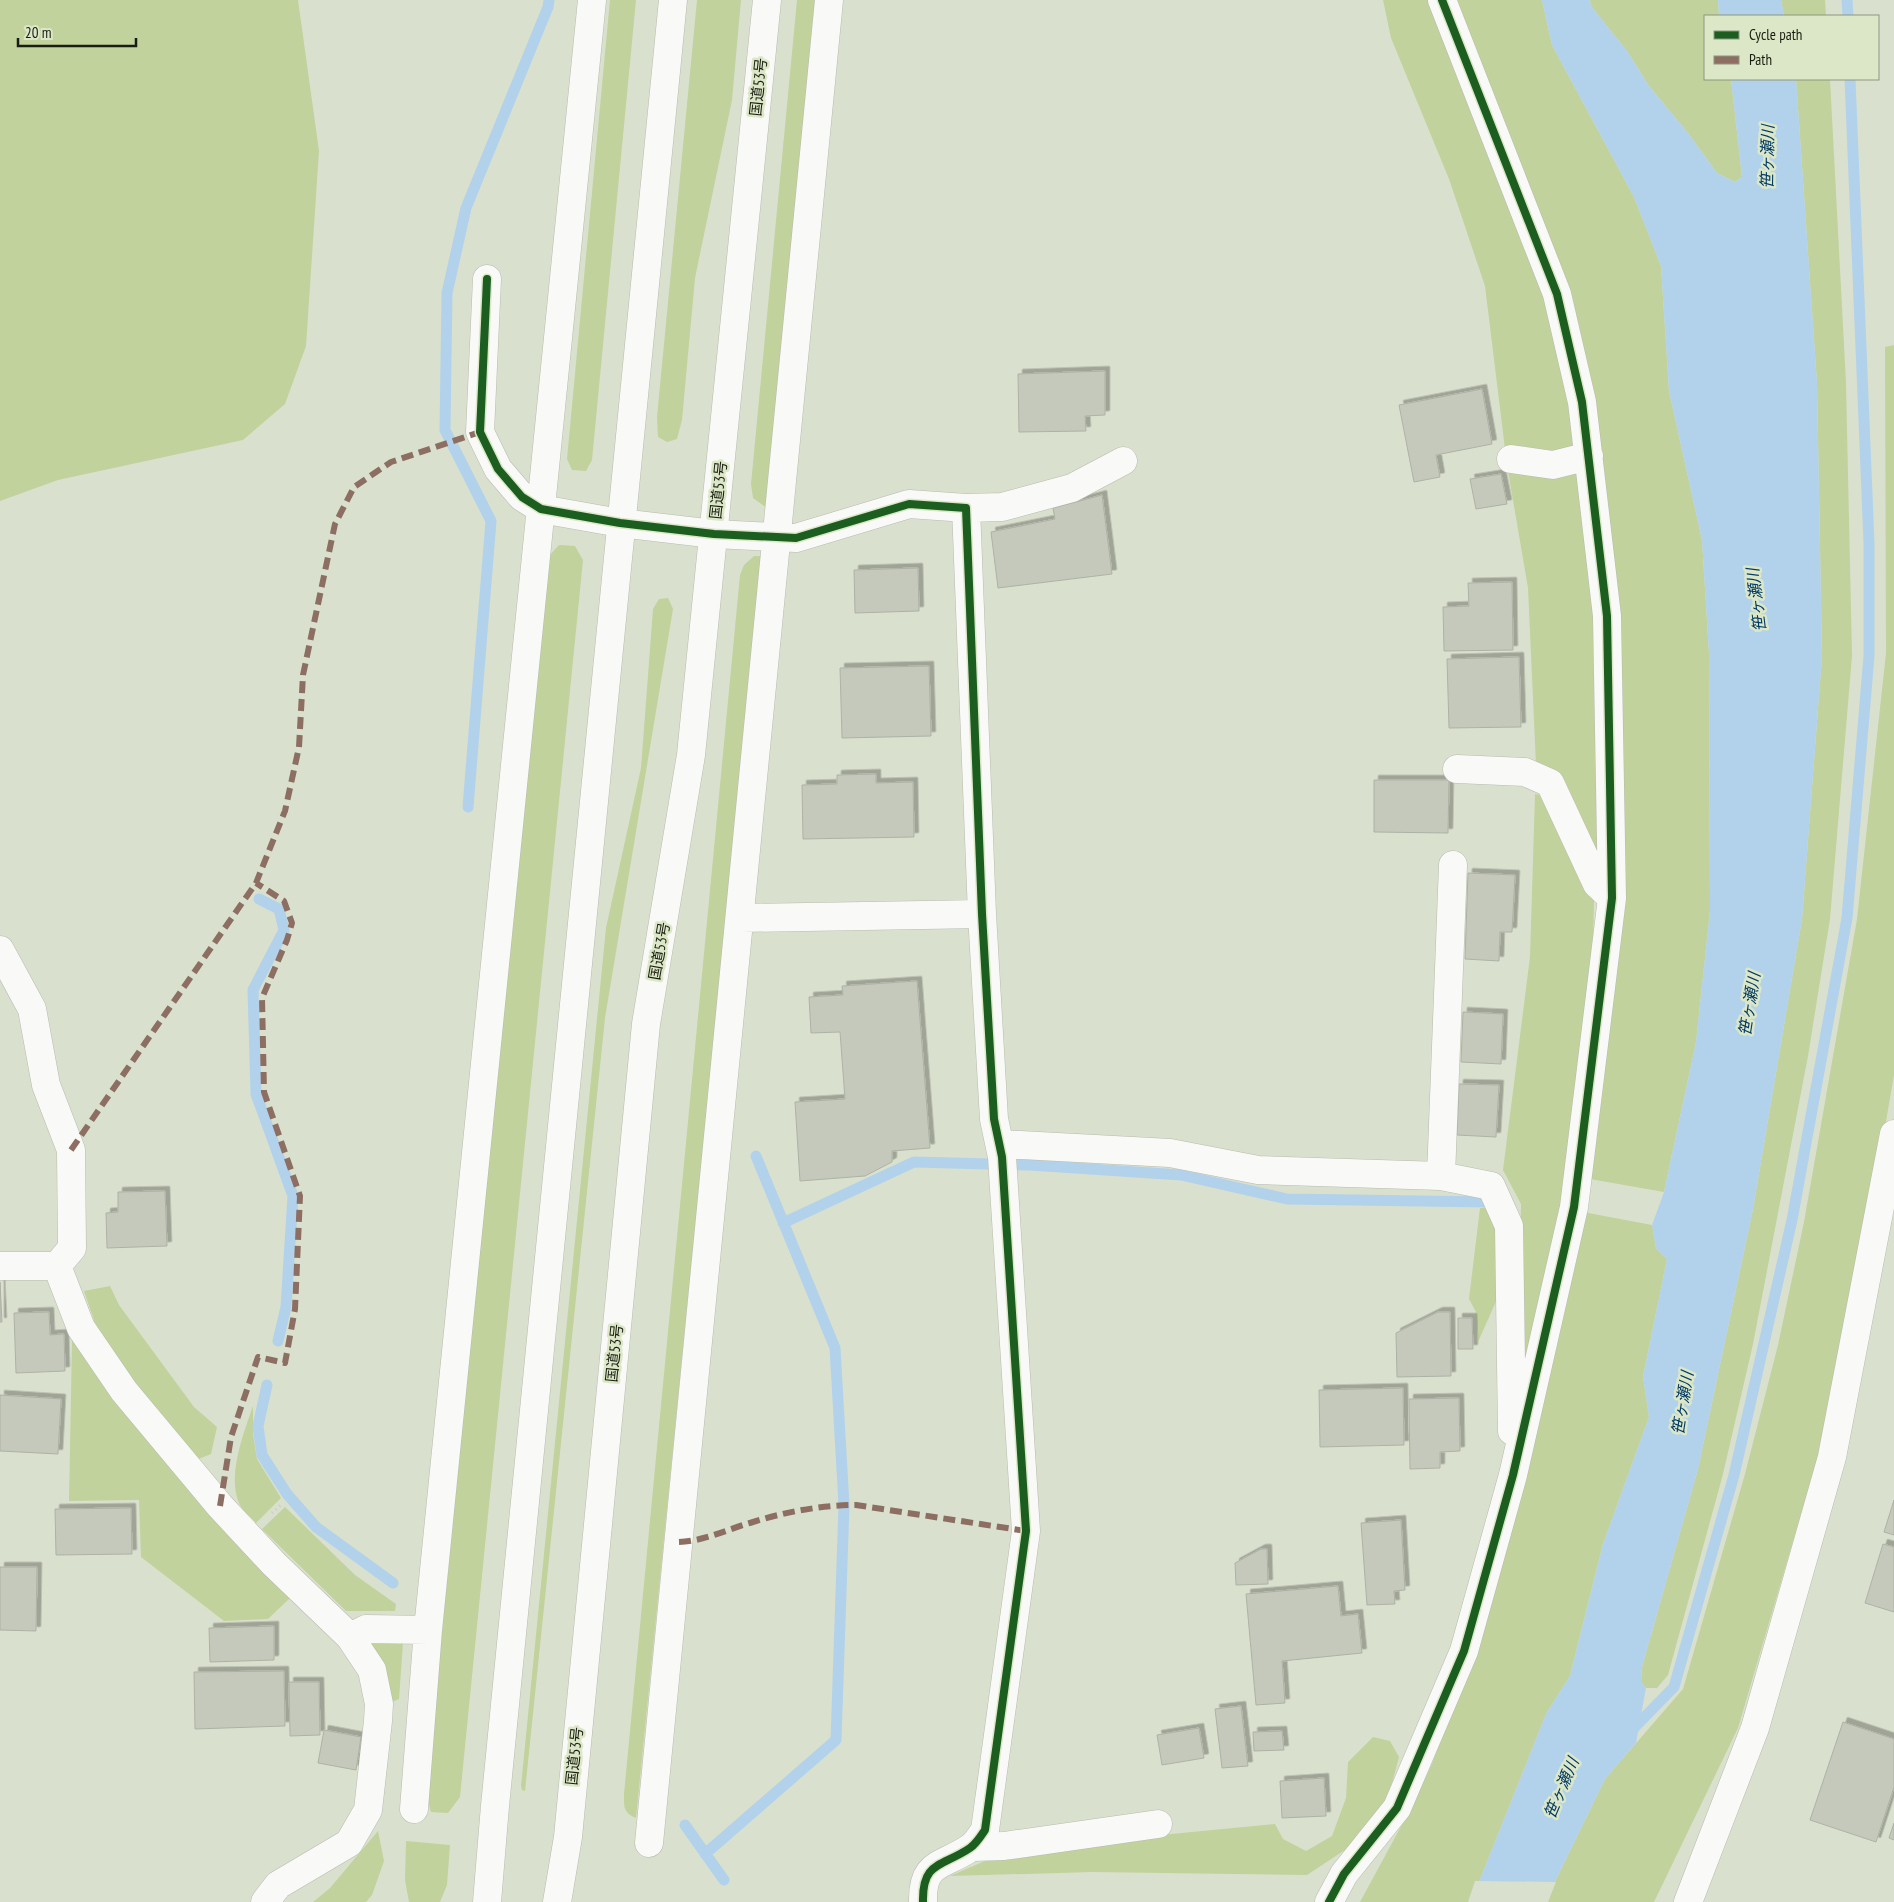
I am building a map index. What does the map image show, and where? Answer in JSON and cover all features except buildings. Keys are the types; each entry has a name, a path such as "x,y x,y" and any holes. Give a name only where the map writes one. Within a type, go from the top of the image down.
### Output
{"main road":[{"path":"414,1808 428,1630 592,0"},
{"path":"487,1902 494,1806 673,0"},
{"name":"国道53号","path":"557,1902 568,1837 646,1024 691,756 767,0"},
{"path":"649,1843 741,918 828,0"},
{"path":"1329,1902 1344,1874 1397,1808 1464,1651 1513,1475 1574,1207 1612,898 1607,616 1582,402 1557,294 1442,0"},
{"path":"487,279 480,432 498,469 522,497 540,510 620,523 714,534 796,538 909,504 966,508 1002,507 1072,488 1124,461"},
{"path":"1511,459 1553,465 1589,456"},
{"path":"923,1902 922,1885 930,1870 972,1847 985,1830 1026,1531 1001,1157 994,1118 982,914 966,508"},
{"path":"1457,769 1524,772 1550,783 1597,884 1612,898"},
{"path":"1441,1176 1453,865"},
{"path":"741,918 982,914"},
{"path":"0,950 32,1009 46,1085 71,1150 72,1248 56,1266 0,1266"},
{"path":"1688,1902 1755,1728 1832,1457 1894,1134"},
{"path":"1001,1157 1170,1153 1258,1170 1441,1176 1491,1186 1509,1226 1513,1475"},
{"path":"56,1266 81,1328 124,1391 220,1506 274,1564 350,1637 372,1670 379,1704 368,1810 349,1843 278,1885 265,1902"},
{"path":"350,1637 366,1629 428,1630"},
{"path":"972,1847 1004,1846 1158,1824"}],"green space":[{"path":"0,0 298,0 319,151 306,346 285,404 243,440 58,480 0,501"},
{"path":"610,0 636,0 592,460 586,471 572,470 567,459"},
{"path":"697,0 741,0 732,100 695,278 682,420 677,439 667,442 658,437 657,417"},
{"path":"797,0 817,0 768,509 753,498 751,484"},
{"path":"1383,0 1432,0 1548,297 1578,450 1553,457 1505,449 1485,286 1449,179 1391,38"},
{"path":"1452,0 1542,0 1552,45 1634,197 1661,266 1669,391 1702,540 1709,653 1710,911 1696,1042 1664,1192 1590,1179 1612,998 1592,400"},
{"path":"1590,0 1718,0 1719,15 1704,15 1704,80 1731,80 1742,177 1735,182 1717,173 1688,133 1649,86 1627,51 1591,6"},
{"path":"1781,0 1825,0 1826,15 1784,15"},
{"path":"1796,80 1830,80 1846,383 1852,656 1830,919 1808,1056 1753,1344 1723,1474 1668,1675 1657,1688 1646,1688 1641,1682 1642,1667 1698,1469 1753,1209 1802,919 1822,656 1817,383"},
{"path":"1894,345 1894,1075 1867,1231 1818,1456 1738,1728 1654,1902 1545,1902 1605,1779 1683,1689 1745,1474 1778,1345 1804,1222 1857,919 1886,653 1885,347"},
{"path":"1581,469 1596,617 1600,873 1536,765 1528,588 1508,471"},
{"path":"559,545 575,546 583,560 460,1797 448,1813 431,1812 426,1794 549,556"},
{"path":"754,556 761,556 760,578 636,1818 626,1812 624,1794 740,575 744,565"},
{"path":"668,598 673,609 605,1018 525,1791 522,1790 521,1786 606,928 641,768 653,609 659,599"},
{"path":"1535,794 1549,797 1594,899 1592,998 1564,1204 1517,1404 1521,1204 1503,1170 1530,957"},
{"path":"1480,1208 1491,1208 1500,1226 1501,1290 1478,1342 1476,1312 1469,1299"},
{"path":"1583,1212 1652,1225 1656,1248 1667,1259 1643,1377 1649,1417 1603,1544 1570,1676 1546,1714 1471,1902 1360,1902 1411,1808 1432,1764 1472,1655"},
{"path":"110,1286 119,1305 194,1407 217,1427 211,1454 196,1460 133,1387 95,1323 84,1291"},
{"path":"72,1340 112,1393 290,1598 268,1619 224,1621 141,1557 139,1500 69,1501"},
{"path":"253,1406 253,1434 257,1459 281,1498 256,1523 240,1505 236,1494 235,1482 238,1455"},
{"path":"285,1507 355,1575 396,1604 395,1611 346,1611 262,1529"},
{"path":"367,1639 403,1643 399,1699 392,1702"},
{"path":"1373,1737 1390,1741 1399,1757 1388,1798 1354,1844 1307,1875 1092,1872 950,1876 999,1855 1161,1835 1275,1824 1283,1839 1306,1851 1332,1836 1346,1798 1348,1762"},
{"path":"378,1831 384,1861 372,1895 366,1902 313,1902 330,1888"},
{"path":"406,1841 450,1845 447,1885 440,1902 409,1902 405,1880"}],"water":[{"name":"笹ヶ瀬川","path":"1542,0 1590,0 1591,6 1627,51 1649,86 1688,133 1717,173 1735,182 1742,177 1731,80 1796,80 1817,383 1822,656 1802,919 1753,1209 1698,1469 1642,1667 1641,1682 1646,1688 1636,1743 1605,1779 1545,1902 1471,1902 1546,1714 1570,1676 1603,1544 1649,1417 1643,1377 1667,1259 1656,1248 1652,1225 1664,1192 1696,1042 1710,911 1709,653 1702,540 1669,391 1661,266 1634,197 1552,45"},
{"path":"1718,0 1781,0 1784,15 1719,15"}],"pier":[{"path":"1475,1881 1556,1882 1548,1902 1468,1902"}],"waterway":[{"path":"468,807 491,521 445,430 447,293 466,208 548,7 549,0"},
{"path":"1847,0 1848,15"},
{"path":"1629,1733 1674,1687 1734,1475 1792,1220 1847,918 1869,656 1869,543 1850,80"},
{"path":"259,899 279,909 284,930 253,990 256,1094 293,1196 286,1307 278,1341"},
{"path":"705,1854 836,1740 844,1505 835,1348 756,1156"},
{"path":"783,1223 914,1162 1030,1165 1181,1175 1287,1199 1487,1202"},
{"path":"267,1385 258,1426 262,1455 287,1494 316,1527 393,1583"},
{"path":"685,1825 724,1880"}],"marked path":[{"path":"71,1150 256,883 285,811 299,747 303,675 335,524 354,487 391,462 480,432"},
{"path":"220,1506 231,1437 258,1357 285,1363 295,1309 300,1196 264,1092 262,998 287,940 292,923 284,901 256,883"},
{"path":"679,1542 707,1537 791,1512 843,1505 856,1505 1026,1531"}],"cycle path":[{"path":"1329,1902 1344,1874 1397,1808 1464,1651 1513,1475 1574,1207 1612,898 1607,616 1582,402 1557,294 1442,0"},
{"path":"487,279 480,432 498,469 522,497 541,509 620,523 714,534 796,538 909,504 966,508 982,914 994,1119 1002,1157 1026,1531 985,1830 972,1846 930,1872 926,1879 923,1902"}]}
